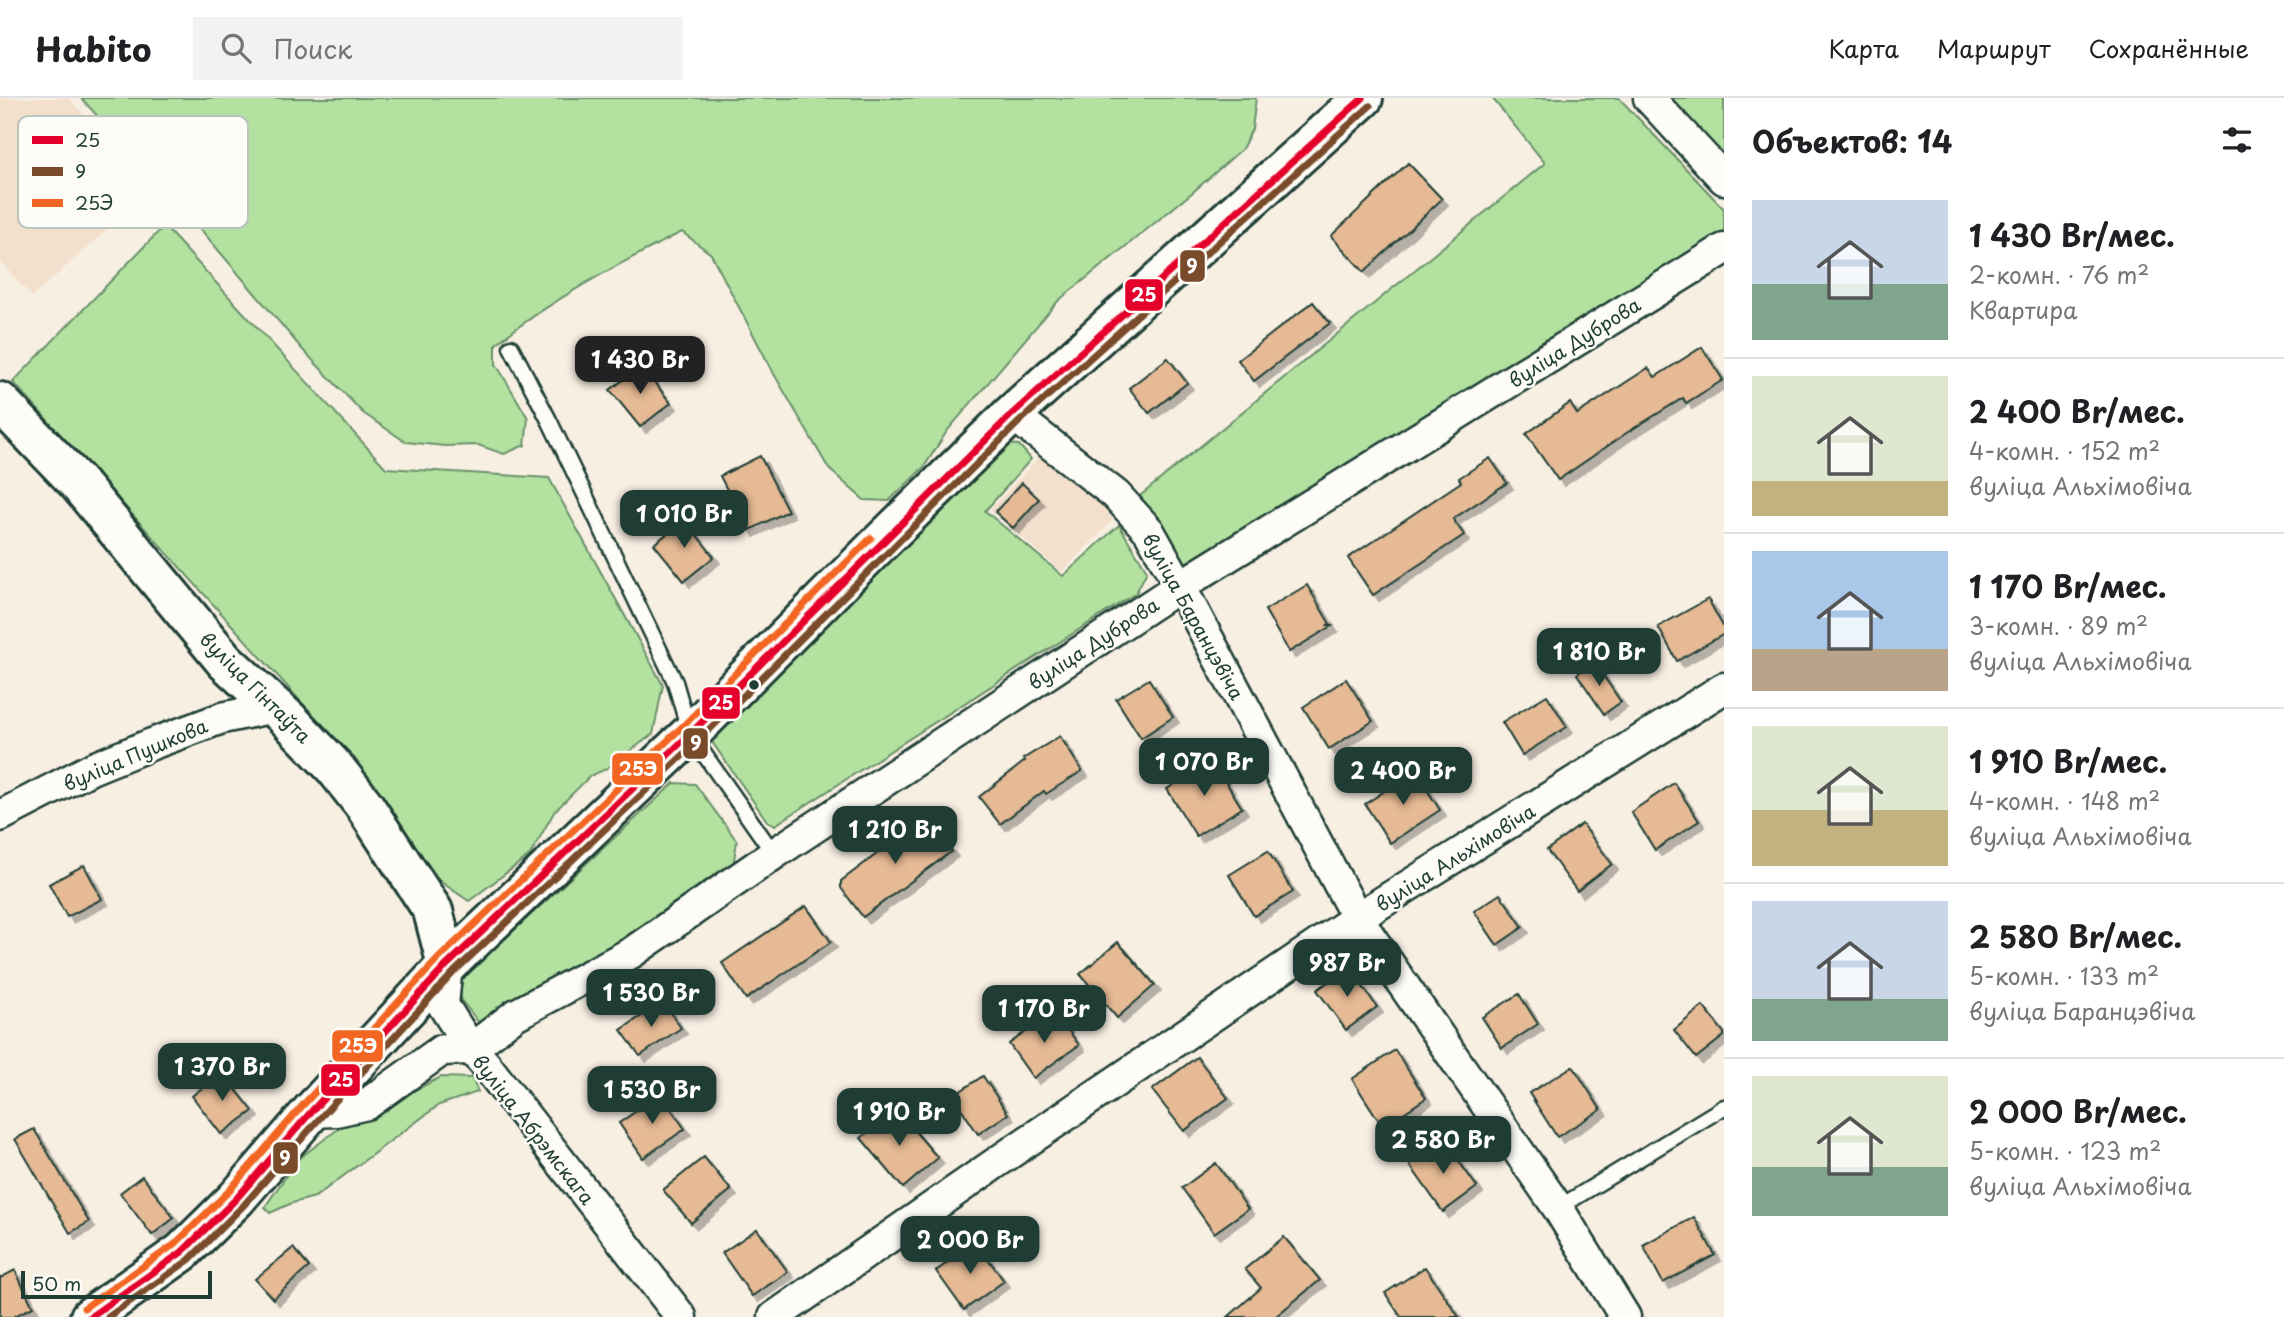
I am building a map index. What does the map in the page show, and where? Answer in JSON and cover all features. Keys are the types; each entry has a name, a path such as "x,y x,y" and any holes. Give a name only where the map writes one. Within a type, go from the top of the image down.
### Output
{"street":[{"path":"90,1317 182,1252 236,1199 310,1112 447,965 691,734 1012,414 1363,98"},
{"path":"1649,98 1724,179"},
{"name":"вуліца Дуброва","path":"471,1049 515,1016 631,953 774,854 1180,586 1724,249"},
{"name":"вуліца Гінтаўта","path":"4,412 78,483 225,661 335,768 364,805 433,911 447,965"},
{"name":"вуліца Баранцэвіча","path":"1012,414 1116,495 1149,531 1357,918 1558,1208 1625,1317"},
{"name":"вуліца Альхімовіча","path":"775,1317 1003,1158 1357,918 1724,688"},
{"name":"вуліца Пушкова","path":"0,816 93,768 152,744 222,718 275,707"},
{"path":"447,965 443,1005 471,1049"},
{"name":"вуліца Абрэмскага","path":"310,1112 336,1111 367,1104 443,1050 471,1049 681,1317"}],"lane":[{"path":"511,347 675,682 691,734 774,854"},
{"path":"1558,1208 1724,1107"}],"shaded area":[{"path":"0,98 69,98 85,116 18,116 18,228 109,228 32,297 0,261"},
{"path":"1039,457 1092,493 1114,519 1062,572 990,510"}],"green space":[{"path":"81,98 1256,98 1252,129 1242,149 1058,301 947,431 924,467 889,501 864,500 829,469 774,374 711,254 682,232 586,283 496,344 496,364 528,418 525,445 504,454 478,445 445,446 406,442 363,413 302,349 199,228 248,228 248,116 97,116"},
{"path":"1492,98 1619,98 1724,209 1724,233 1188,568 1140,496 1545,163"},
{"path":"1666,98 1724,98 1724,164"},
{"path":"162,228 166,228 386,468 549,478 663,685 653,734 606,769 590,776 554,812 530,855 469,901 441,882 340,745 13,382"},
{"path":"1004,444 1019,445 1031,459 985,511 1063,576 1119,525 1147,571 1136,593 775,825 767,821 710,739"},
{"path":"674,783 695,784 737,841 733,866 643,931 480,1024 461,1000 460,980"},
{"path":"441,1077 472,1078 478,1092 439,1105 315,1197 270,1213 265,1207 297,1160 338,1129"}],"building":[{"path":"1408,163 1442,199 1364,272 1331,236"},
{"path":"1313,302 1330,323 1254,381 1238,360"},
{"path":"1702,347 1723,380 1686,403 1683,398 1558,480 1526,434 1570,403 1577,414 1648,368 1655,377"},
{"path":"1168,358 1187,383 1149,413 1129,388"},
{"path":"641,366 671,403 640,427 610,390"},
{"path":"760,456 788,511 748,531 720,476"},
{"path":"1490,458 1507,483 1453,519 1464,535 1373,595 1348,558 1461,482 1459,478"},
{"path":"1022,483 1039,499 1013,528 995,512"},
{"path":"685,520 714,557 684,581 654,544"},
{"path":"1307,585 1330,624 1328,625 1332,626 1289,652 1265,610"},
{"path":"1708,599 1724,628 1724,634 1677,661 1658,627"},
{"path":"1594,662 1621,702 1604,714 1577,674"},
{"path":"1149,679 1173,717 1141,738 1116,699"},
{"path":"1346,679 1373,721 1329,749 1303,707"},
{"path":"1547,695 1567,727 1522,755 1502,722"},
{"path":"1060,736 1082,771 1046,794 1044,791 1000,824 979,797 1025,761 1023,759"},
{"path":"1212,760 1242,808 1196,836 1167,789"},
{"path":"1415,771 1440,810 1390,843 1365,804"},
{"path":"1674,783 1699,821 1655,850 1631,812"},
{"path":"922,814 952,851 863,917 841,888 841,881 894,841 891,838"},
{"path":"1582,824 1612,864 1577,891 1547,850"},
{"path":"1268,851 1293,892 1254,916 1229,875"},
{"path":"84,865 102,899 67,917 49,884"},
{"path":"1500,894 1523,927 1497,945 1474,911"},
{"path":"806,906 831,942 746,999 722,963"},
{"path":"1118,942 1155,985 1117,1018 1080,974"},
{"path":"1349,967 1377,1007 1346,1030 1317,990 1342,972 1348,982"},
{"path":"1519,994 1538,1024 1502,1048 1482,1017"},
{"path":"663,1001 681,1028 640,1056 621,1030"},
{"path":"1703,1006 1724,1036 1696,1058 1674,1030"},
{"path":"1054,1011 1079,1045 1033,1078 1009,1044"},
{"path":"1395,1050 1426,1098 1383,1127 1352,1079"},
{"path":"1197,1057 1228,1098 1184,1131 1152,1090"},
{"path":"1573,1066 1601,1110 1557,1137 1529,1093"},
{"path":"222,1072 253,1111 221,1134 192,1096"},
{"path":"983,1076 1008,1114 978,1134 953,1096"},
{"path":"661,1094 685,1129 643,1158 619,1123"},
{"path":"895,1108 938,1158 903,1188 861,1138"},
{"path":"34,1129 89,1222 70,1233 15,1139"},
{"path":"1444,1140 1477,1187 1443,1212 1409,1164"},
{"path":"704,1157 731,1190 691,1223 663,1190"},
{"path":"1216,1163 1248,1209 1214,1233 1182,1188"},
{"path":"142,1176 174,1218 152,1235 120,1193"},
{"path":"1694,1217 1715,1255 1663,1283 1643,1245"},
{"path":"757,1229 788,1272 752,1296 722,1253"},
{"path":"1284,1237 1320,1280 1275,1317 1228,1317 1261,1288 1245,1269"},
{"path":"976,1242 1004,1281 964,1310 936,1271"},
{"path":"293,1248 309,1267 273,1299 255,1279"},
{"path":"1425,1267 1459,1317 1401,1317 1385,1293"},
{"path":"15,1270 33,1307 13,1317 0,1317 0,1278"}],"transit line":[{"name":"25","path":"90,1317 182,1252 236,1199 311,1112 447,965 690,734 1012,414 1363,98"},
{"name":"9","path":"108,1317 189,1260 243,1206 454,972 697,742 1019,422 1370,106"},
{"name":"25Э","path":"84,1308 175,1244 228,1192 303,1105 439,958 683,726 871,538"}]}
